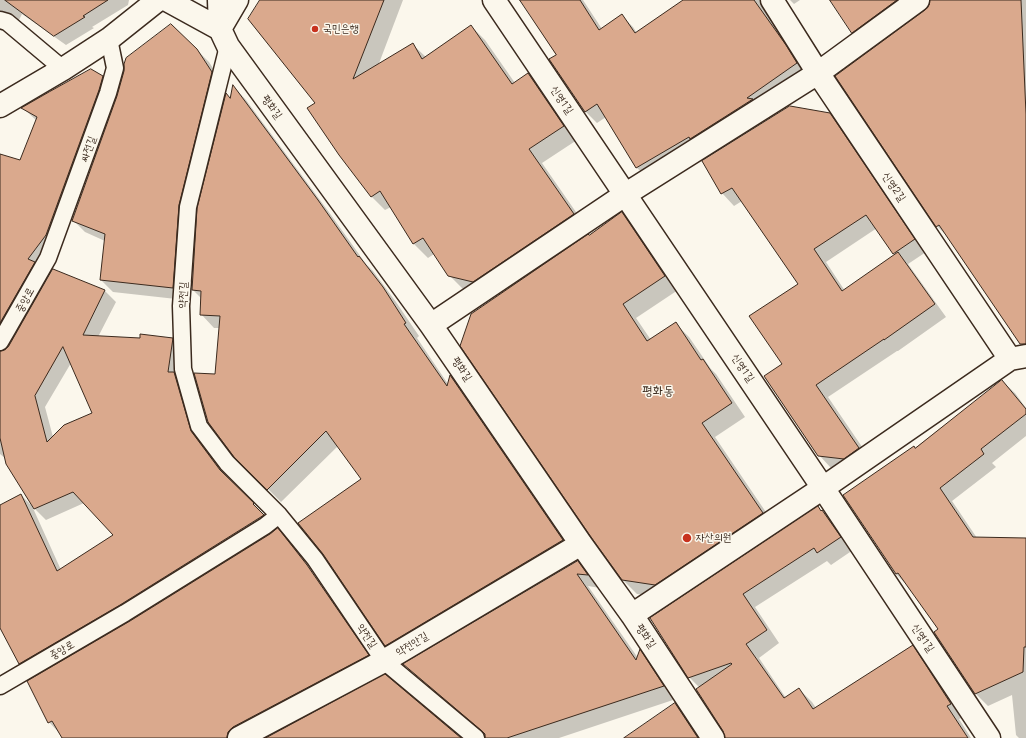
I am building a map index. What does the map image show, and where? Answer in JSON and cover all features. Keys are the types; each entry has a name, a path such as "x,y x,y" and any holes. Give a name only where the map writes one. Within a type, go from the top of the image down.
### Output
{"street":[{"path":"0,106 64,69 109,39 158,0"},
{"path":"168,0 224,38"},
{"path":"219,0 224,38"},
{"path":"224,38 237,0"},
{"name":"신영1길","path":"494,0 626,194 989,738"},
{"name":"신영2길","path":"772,0 818,73 1018,358"},
{"path":"431,325 626,194 818,73 918,0"},
{"name":"평화길","path":"224,38 431,325 581,544 632,615 713,738"},
{"path":"632,615 1018,358"},
{"name":"약전안길","path":"239,738 384,661 581,544"}],"lane":[{"path":"0,20 7,22 64,69"},
{"name":"약전길","path":"224,38 188,207 182,306 183,369 199,426 227,463 279,515 315,559 384,661 476,738"},
{"name":"싸전길","path":"48,258 108,93 115,68 109,39"},
{"name":"중앙로","path":"0,342 48,258"},
{"name":"중앙로","path":"0,686 125,613 265,526 279,515"}],"building":[{"path":"5,0 108,0 83,16 85,17 54,36"},
{"path":"260,0 384,0 353,79 413,43 422,59 471,25 512,84 528,73 564,126 529,149 574,214 473,282 448,276 423,238 413,244 380,191 371,197 339,155 307,108 315,103 248,19"},
{"path":"520,0 580,0 599,30 622,14 635,33 683,0 754,0 797,63 747,98 753,99 690,139 689,137 636,168 597,104 585,112 549,59 556,55"},
{"path":"830,0 897,0 852,33"},
{"path":"930,0 1021,0 1026,114 1026,344 1020,344 939,225 936,227 835,76 925,10 929,5"},
{"path":"171,24 197,49 212,72 179,205 173,288 100,280 105,234 72,221 117,96 126,58"},
{"path":"91,69 103,76 99,90 46,235 28,259 35,262 0,323 0,154 20,160 37,117 21,108"},
{"path":"233,85 358,257 359,256 383,287 406,323 404,324 447,386 450,375 563,540 385,646 323,554 298,523 361,479 326,431 267,490 234,457 208,422 194,373 215,374 220,316 200,315 201,291 192,290 197,208 226,93 230,98"},
{"path":"790,106 830,113 915,239 893,254 866,215 814,249 842,291 898,252 935,304 816,385 859,448 844,459 818,456 764,376 782,364 749,316 798,284 732,188 721,194 702,161"},
{"path":"622,212 665,276 623,304 647,341 676,322 701,360 703,359 732,403 702,423 763,513 655,585 622,580 460,346 471,314"},
{"path":"53,269 105,290 83,335 140,338 140,334 173,338 168,372 174,372 191,431 220,470 254,503 253,504 264,515 120,605 19,664 0,628 0,505 21,494 57,571 113,535 73,492 34,509 6,464 0,438 0,351 8,347","holes":["63,347 92,413 64,425 47,442 35,396"]},
{"path":"1002,380 1026,409 1026,414 981,449 984,454 940,488 973,537 1026,538 1026,647 1024,647 1023,672 975,694 934,632 938,629 898,573 896,574 843,495 914,446 915,448"},
{"path":"818,506 841,537 817,553 814,548 743,594 767,630 746,644 784,698 799,688 813,709 913,645 951,704 947,706 968,738 725,738 723,731 696,689 732,664 731,663 688,678 650,618"},
{"path":"278,528 307,565 369,655 233,727 228,732 227,738 62,738 52,721 48,723 27,681 130,621"},
{"path":"578,561 588,575 577,574 636,660 640,649 664,686 507,738 485,738 485,734 482,731 403,664"},
{"path":"385,674 461,738 266,738"},
{"path":"675,703 698,738 624,738"}],"place":[{"name":"국민은행","path":"315,29"},
{"name":"자산의원","path":"687,538"}],"district":[{"name":"평화동","path":"658,391"}]}
